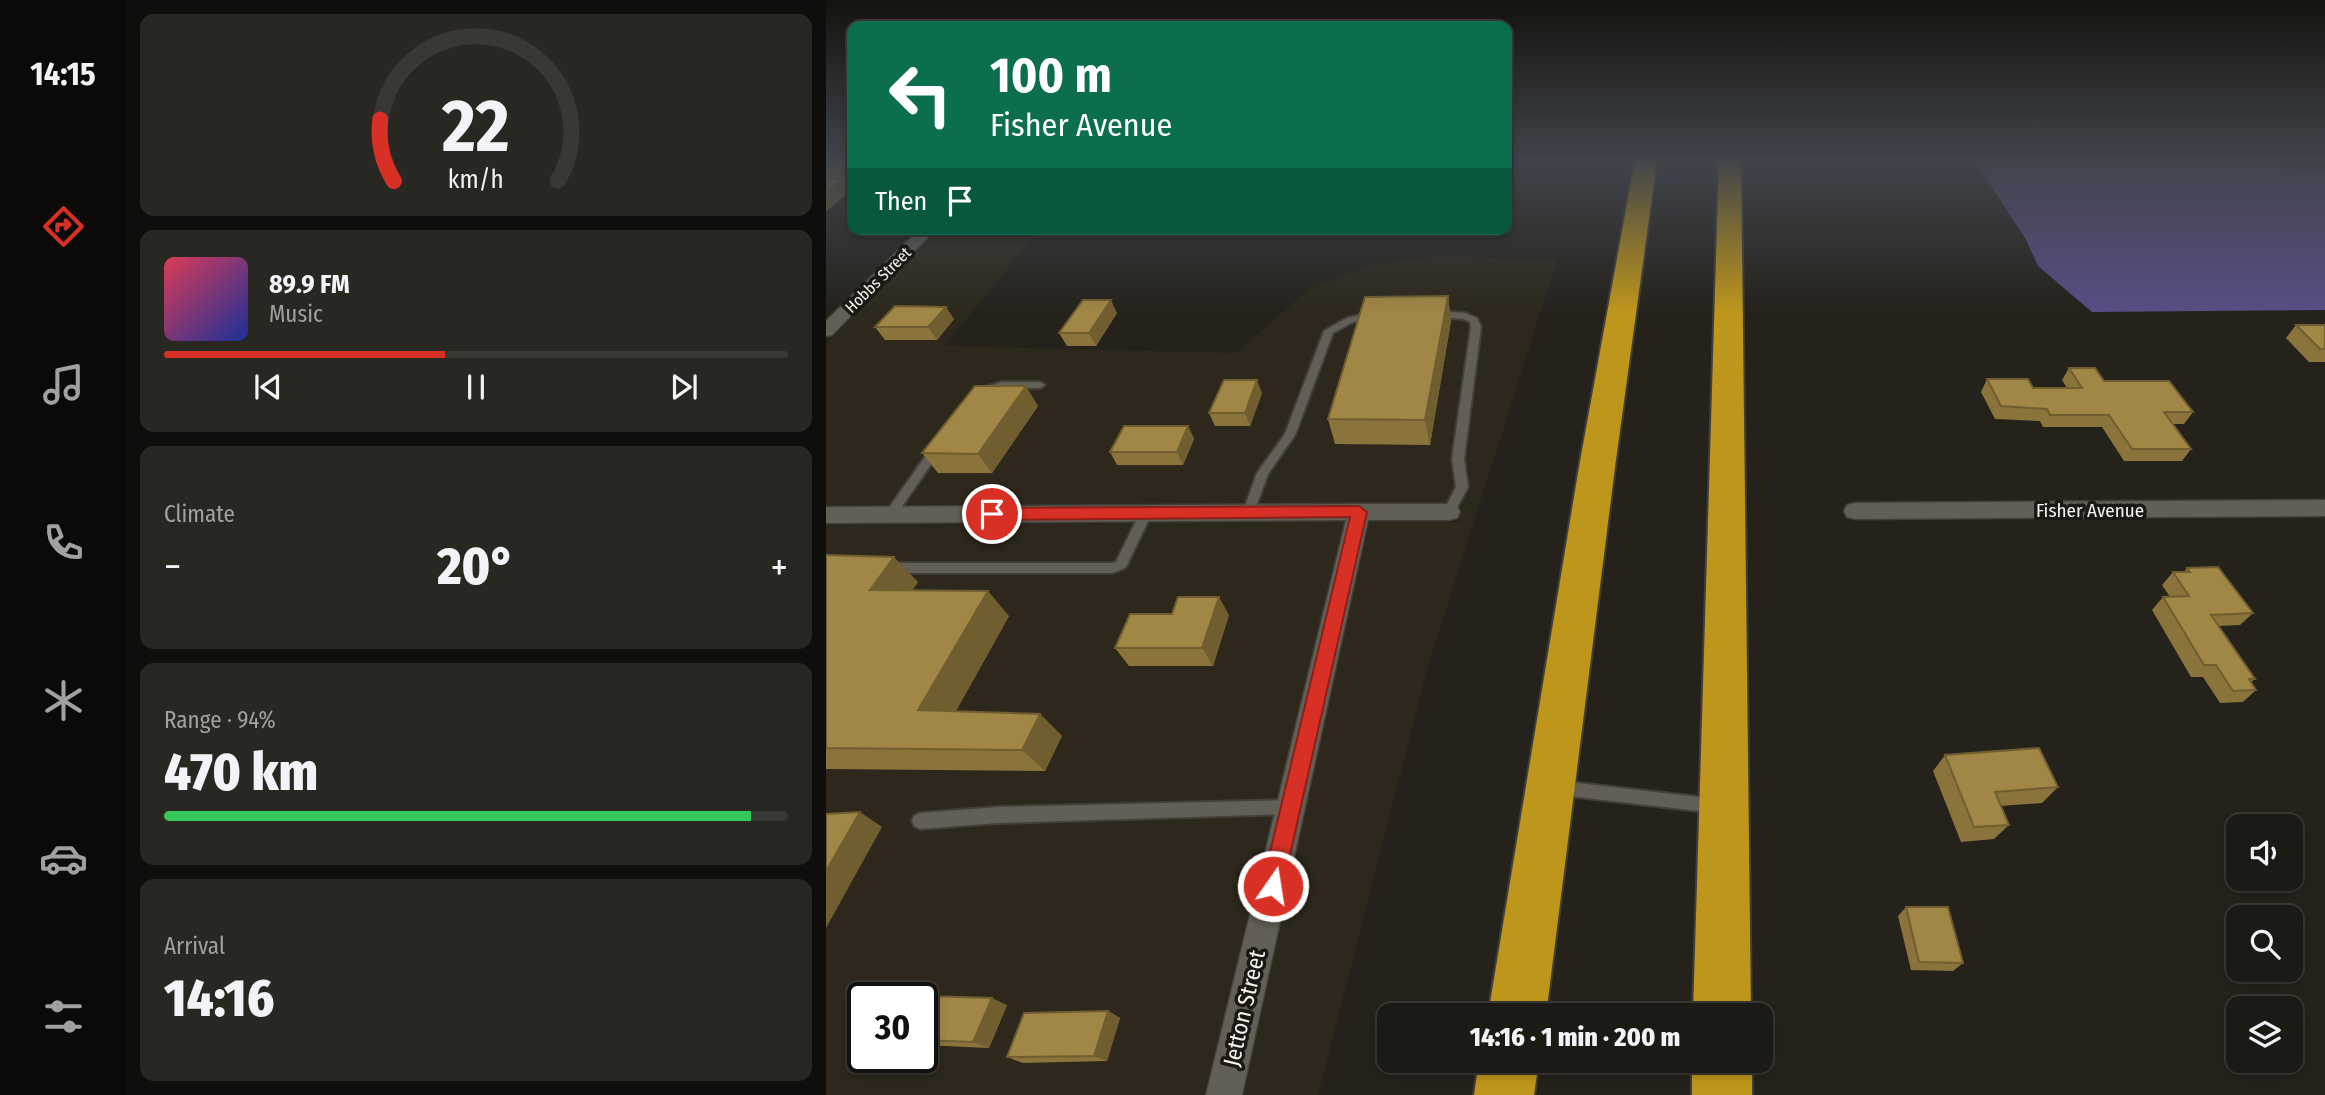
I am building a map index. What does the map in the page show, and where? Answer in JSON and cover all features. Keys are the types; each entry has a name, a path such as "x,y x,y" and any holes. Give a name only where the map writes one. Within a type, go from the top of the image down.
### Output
{"highway":[{"path":"1519,1003 1597,467 1638,211"},
{"path":"1723,1003 1730,211"},
{"path":"1504,1095 1507,1073"},
{"path":"1722,1073 1722,1095"}],"street":[{"name":"Hobbs Street","path":"826,331 923,235"},
{"name":"Fisher Avenue","path":"1855,511 2325,508"},
{"name":"Jetton Street","path":"1224,1095 1359,512"},
{"path":"826,515 1449,512"}],"lane":[{"path":"1419,314 1445,314 1474,320 1476,327 1458,459 1462,487 1449,512"},
{"path":"1249,512 1263,473 1290,435 1329,331 1350,320 1380,315"},
{"path":"977,398 983,390 1002,385 1040,385"},
{"path":"890,515 942,441"},
{"path":"869,568 1112,568 1121,565 1146,513"},
{"path":"1552,788 1724,807"},
{"path":"920,821 998,815 1291,807"}],"shaded area":[{"path":"2007,211 2325,211 2325,310 2092,312 2038,266 2025,238"},
{"path":"933,235 1035,235 944,346 1236,353 1309,289 1373,265 1439,256 1557,260 1428,666 1318,1095 1244,1095 1369,522 1459,522 1462,503 826,505 826,344"},
{"path":"1345,522 1204,1095 826,1095 826,525"}],"building":[{"path":"1448,296 1425,420 1328,419 1365,297"},
{"path":"1083,300 1111,300 1089,333 1059,333"},
{"path":"895,306 946,307 928,327 875,327"},
{"path":"2296,325 2325,325 2325,349 2320,349"},
{"path":"2069,368 2095,368 2104,381 2169,381 2193,412 2164,412 2191,449 2132,449 2109,415 2050,415 2047,409 2001,406 1987,379 2028,379 2033,388 2082,388"},
{"path":"1224,380 1257,380 1245,413 1209,413"},
{"path":"975,386 1026,386 978,454 922,453"},
{"path":"1124,426 1188,426 1177,452 1110,452"},
{"path":"826,555 894,557 870,590 988,591 918,710 1040,714 1022,750 826,748"},
{"path":"2218,567 2253,613 2211,615 2255,679 2249,679 2256,690 2233,691 2216,665 2204,665 2163,597 2189,596 2173,572 2190,572 2187,568"},
{"path":"1178,597 1219,597 1202,648 1115,648 1130,614 1172,614"},
{"path":"2039,748 2058,787 1995,792 2009,825 1974,827 1945,755"},
{"path":"860,812 826,871 826,814"},
{"path":"1906,907 1948,907 1963,963 1919,962"},
{"path":"938,996 992,998 973,1042 938,1041"},
{"path":"1108,1011 1094,1056 1007,1057 1024,1013"}],"route":[{"path":"992,514 1359,512 1273,886"}]}
